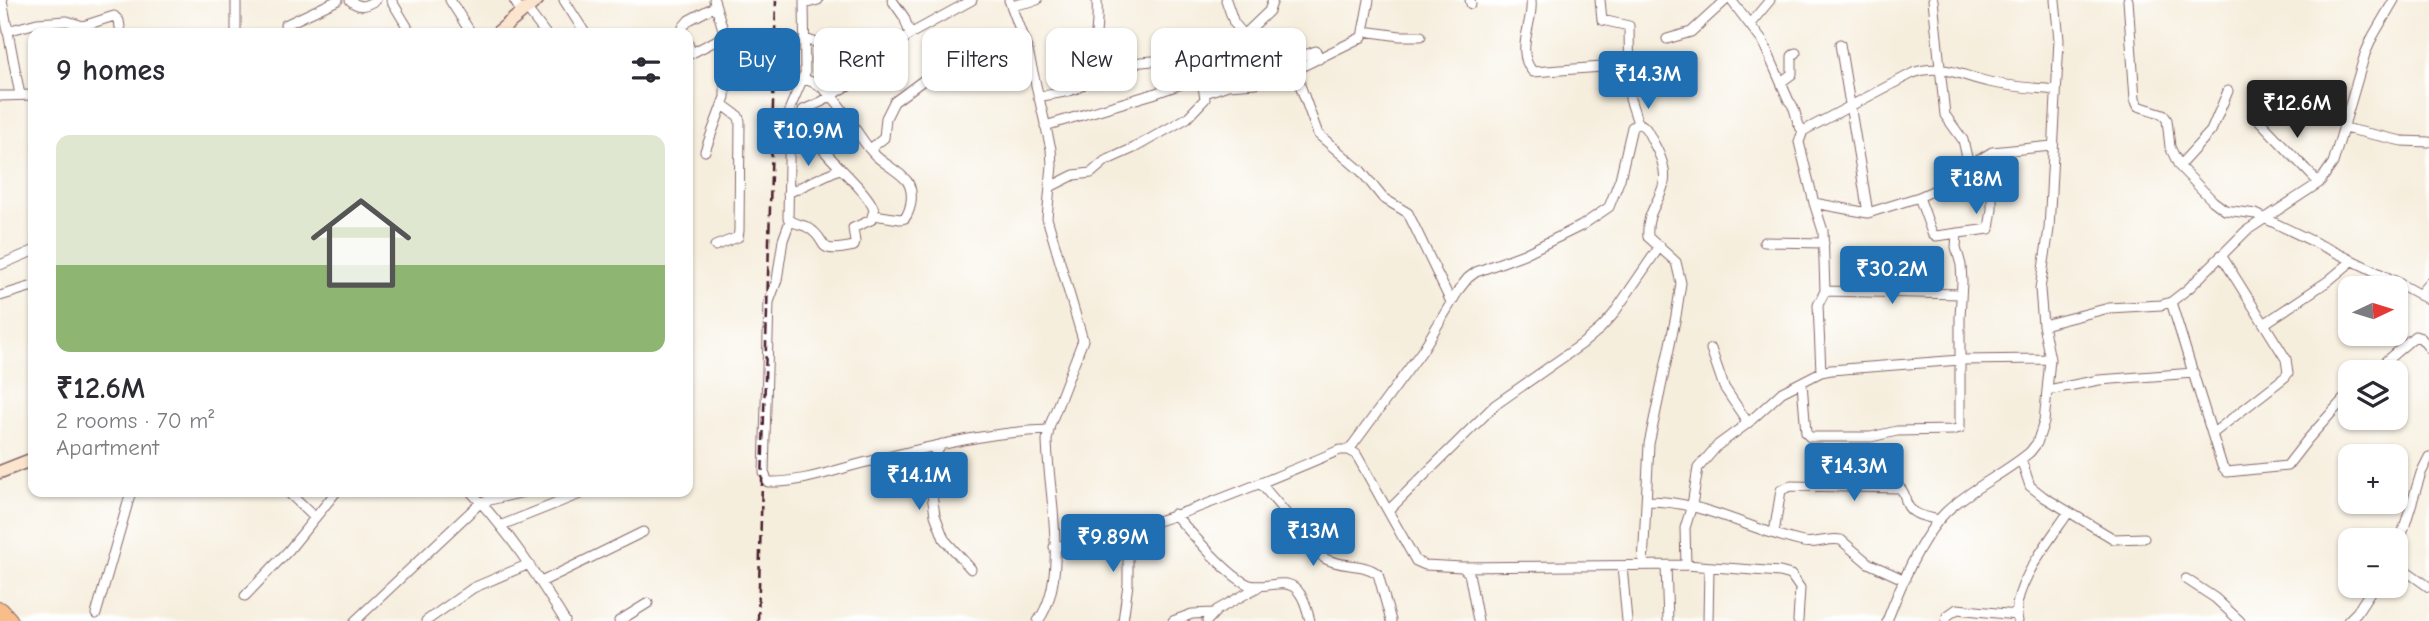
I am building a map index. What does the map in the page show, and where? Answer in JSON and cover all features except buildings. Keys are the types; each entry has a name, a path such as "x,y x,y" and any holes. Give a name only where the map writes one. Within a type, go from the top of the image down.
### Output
{"highway":[{"path":"0,611 9,621"}],"main road":[{"path":"503,28 529,7"},
{"path":"0,472 28,461"}],"street":[{"path":"2,0 20,94"},
{"path":"236,0 236,28"},
{"path":"285,25 338,0"},
{"path":"350,0 362,6 376,0"},
{"path":"391,0 408,28"},
{"path":"450,0 468,28"},
{"path":"514,0 529,7 542,28"},
{"path":"564,0 582,28"},
{"path":"818,0 804,2 804,79 790,108 790,221 783,240 779,275 769,302 764,461 766,480 770,482 803,479 942,444 1000,433 1049,430"},
{"path":"892,0 904,18 910,34"},
{"path":"790,221 811,230 824,247 833,250 854,246 853,228 871,220 874,215 872,204 839,169 805,123 803,110 859,79 910,34 956,4 972,0"},
{"path":"1020,28 1010,3 1037,0"},
{"path":"1097,0 1097,28"},
{"path":"1226,0 1238,28"},
{"path":"1252,28 1269,11 1273,0"},
{"path":"1306,65 1362,37 1369,0"},
{"path":"1531,0 1533,14 1525,38 1527,65 1533,72 1630,65"},
{"path":"1600,0 1602,20 1629,26 1630,99 1638,123"},
{"path":"1667,38 1691,32 1726,0"},
{"path":"1731,0 1763,42 1789,101 1795,107 1798,127 1802,131"},
{"path":"1749,24 1770,0"},
{"path":"1933,0 1945,115 1964,139 1969,166"},
{"path":"1886,621 1905,580 1939,520 1962,499 2021,459 2034,447 2041,432 2050,359 2043,326 2040,289 2049,229 2059,40 2054,0"},
{"path":"2128,0 2135,99 2138,106 2163,114 2167,120 2170,147 2179,166 2213,201 2225,210 2246,212 2266,219 2429,300"},
{"path":"2043,326 2109,308 2171,302 2189,288 2246,231 2319,183 2333,163 2365,54 2394,0"},
{"path":"683,28 689,19 715,3 723,28"},
{"path":"7,31 37,23 67,21 83,26 114,16 119,21 120,28"},
{"path":"1364,31 1420,36"},
{"path":"805,39 814,42"},
{"path":"693,52 714,42"},
{"path":"1840,44 1868,213"},
{"path":"1306,55 1316,51 1319,59"},
{"path":"1781,82 1792,74 1792,56 1796,53"},
{"path":"1821,372 1818,305 1825,291 1824,231 1799,142 1802,131 1913,74 1928,69 1942,68 1989,82 2056,90"},
{"path":"1032,71 1051,156 1047,218 1083,340 1049,430 1048,458 1055,565 1051,597 1038,621"},
{"path":"804,79 817,83 832,96 870,149 906,180 911,201 905,218 874,215"},
{"path":"870,149 884,138 886,118 894,102 922,81"},
{"path":"705,151 723,105 723,91"},
{"path":"1038,97 1060,91"},
{"path":"1045,125 1161,91"},
{"path":"1049,187 1074,175 1091,173 1105,161 1188,118 1203,103 1205,93 1211,91"},
{"path":"1302,91 1318,134 1361,171 1383,198 1408,213 1451,302"},
{"path":"2179,166 2211,131 2228,91"},
{"path":"0,96 28,95"},
{"path":"715,246 738,237 740,121 738,116 723,105"},
{"path":"2255,116 2319,183"},
{"path":"1638,123 1644,125 1659,153 1664,175 1664,183 1647,226 1648,237 1676,262 1681,283 1649,444 1643,565"},
{"path":"1349,450 1422,351 1460,288 1476,272 1524,254 1581,226 1606,210 1620,179 1632,127 1638,123"},
{"path":"2344,128 2402,141 2429,142"},
{"path":"1814,203 1868,213 1919,197 1946,185 1992,152 2052,146"},
{"path":"1919,197 1931,233 1940,236 1989,229 1992,209 1992,152"},
{"path":"788,193 839,169"},
{"path":"1802,383 1806,433 1810,436 1871,437 1897,431 1953,430 1961,425 1962,270 1956,247 1957,233"},
{"path":"1764,242 1824,243"},
{"path":"1388,511 1494,405 1601,328 1660,246"},
{"path":"0,265 28,253"},
{"path":"2212,434 2288,373 2286,359 2221,255"},
{"path":"2264,324 2328,281 2351,261"},
{"path":"2419,295 2429,283"},
{"path":"0,296 28,288"},
{"path":"1825,291 1961,294"},
{"path":"2171,302 2222,466 2227,472 2282,468 2291,463 2338,405"},
{"path":"2387,360 2415,336 2421,338 2429,348"},
{"path":"1711,349 1724,387 1748,423"},
{"path":"1686,565 1685,528 1699,468 1718,445 1748,423 1782,392 1821,372 1960,360 2050,359"},
{"path":"2048,390 2099,380 2194,373"},
{"path":"942,444 931,461 929,475 935,515 944,539 971,569"},
{"path":"1054,547 1082,542 1174,514 1261,484 1340,450 1349,450 1356,454 1416,561 1425,565 1686,565 1791,575 1800,588 1798,621"},
{"path":"2404,528 2421,473 2429,457"},
{"path":"2021,459 2030,486 2068,513 2114,539 2144,538"},
{"path":"1261,484 1324,558 1334,564 1372,569 1378,573 1391,621"},
{"path":"1774,533 1782,490 1791,486 1900,488 1905,493 1906,503 1912,511 1939,520"},
{"path":"96,614 130,497"},
{"path":"293,497 315,518"},
{"path":"245,596 272,569 332,497"},
{"path":"476,497 502,525 565,621"},
{"path":"355,621 481,502 502,497"},
{"path":"502,525 572,497"},
{"path":"1646,501 1692,505 1809,543 1841,540 1868,564 1905,580"},
{"path":"1946,621 1947,616 1957,609 2017,618 2019,598 2032,566 2068,513"},
{"path":"1174,514 1248,585 1281,584 1293,587 1302,597 1310,621"},
{"path":"1123,621 1128,584 1128,528"},
{"path":"541,582 643,532"},
{"path":"426,621 473,589 529,564"},
{"path":"1622,566 1627,621"},
{"path":"1666,566 1668,621"},
{"path":"1462,567 1469,573 1478,621"},
{"path":"1708,621 1709,568"},
{"path":"2408,572 2429,587"},
{"path":"2186,579 2215,598 2240,621"},
{"path":"1172,621 1192,614 1210,617 1260,586"},
{"path":"2348,621 2366,598"},
{"path":"619,621 648,603"}],"railway":[{"path":"758,621 776,0"}]}
